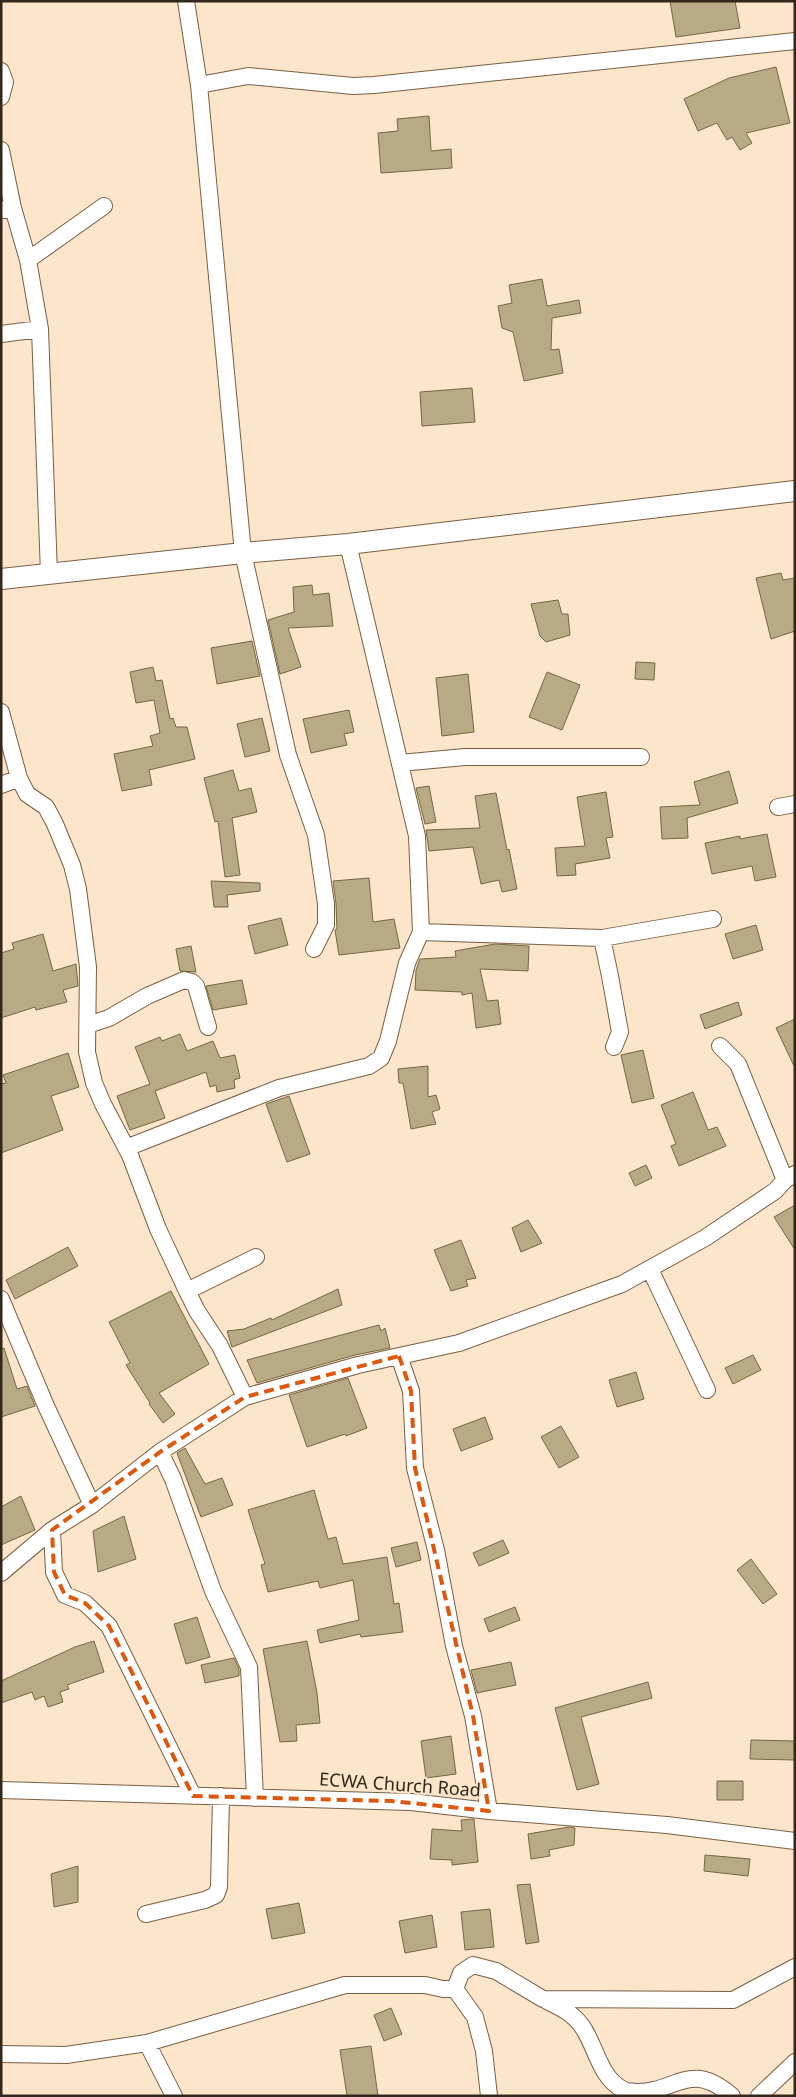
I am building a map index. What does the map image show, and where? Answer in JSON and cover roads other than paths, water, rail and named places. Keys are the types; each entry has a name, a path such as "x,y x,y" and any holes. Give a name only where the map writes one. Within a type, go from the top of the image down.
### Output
{"street":[{"path":"186,1 199,84 243,553 288,756 316,835 326,904 326,925 314,949"},
{"path":"199,84 248,76 353,86 374,85 795,41"},
{"path":"1,70 5,82 1,97"},
{"path":"1,150 7,209 28,260 40,329 49,574"},
{"path":"28,260 104,206"},
{"path":"1,334 40,329"},
{"path":"1,580 243,553 348,544 795,491"},
{"path":"126,1148 279,1088 369,1066 381,1058 388,1041 407,963 420,932 417,836 348,544"},
{"path":"1,712 19,778 27,794 46,807 72,866 78,890 88,967 87,1052 94,1083 130,1155 158,1229 186,1291 220,1346 245,1397"},
{"path":"400,763 465,757 641,757"},
{"path":"1,785 19,778"},
{"path":"778,807 795,804"},
{"path":"420,932 602,938 713,919"},
{"path":"602,938 620,1032 614,1047"},
{"path":"88,1025 109,1018 147,996 184,980 192,982 196,986 208,1028"},
{"path":"1,1574 52,1530 92,1505 160,1452 245,1397 358,1365 459,1343 622,1284 705,1238 775,1190 790,1177 738,1064 720,1046"},
{"path":"186,1291 256,1257"},
{"path":"650,1269 707,1390"},
{"path":"1,1298 46,1406 92,1505"},
{"path":"398,1356 411,1391 415,1468 436,1550 454,1646 473,1716 489,1811"},
{"path":"160,1452 173,1479 213,1591 249,1667 254,1798"},
{"path":"52,1530 54,1572 65,1595 85,1603 109,1626 194,1796"},
{"name":"ECWA Church Road","path":"1,1790 411,1802 489,1811 667,1824 795,1841"},
{"path":"146,1914 205,1900 216,1895 219,1888 221,1796"},
{"path":"455,1989 461,1973 473,1965 496,1971 569,2012 585,2030 612,2083 626,2091 646,2092 685,2078 704,2080 721,2086 732,2096"},
{"path":"543,1999 734,2000 795,1967"},
{"path":"1,2054 66,2055 147,2043 345,1985 425,1985 443,1989 455,1989"},
{"path":"455,1989 475,2017 484,2051 488,2096"},
{"path":"147,2043 174,2096"},
{"path":"759,2096 795,2062"}]}
